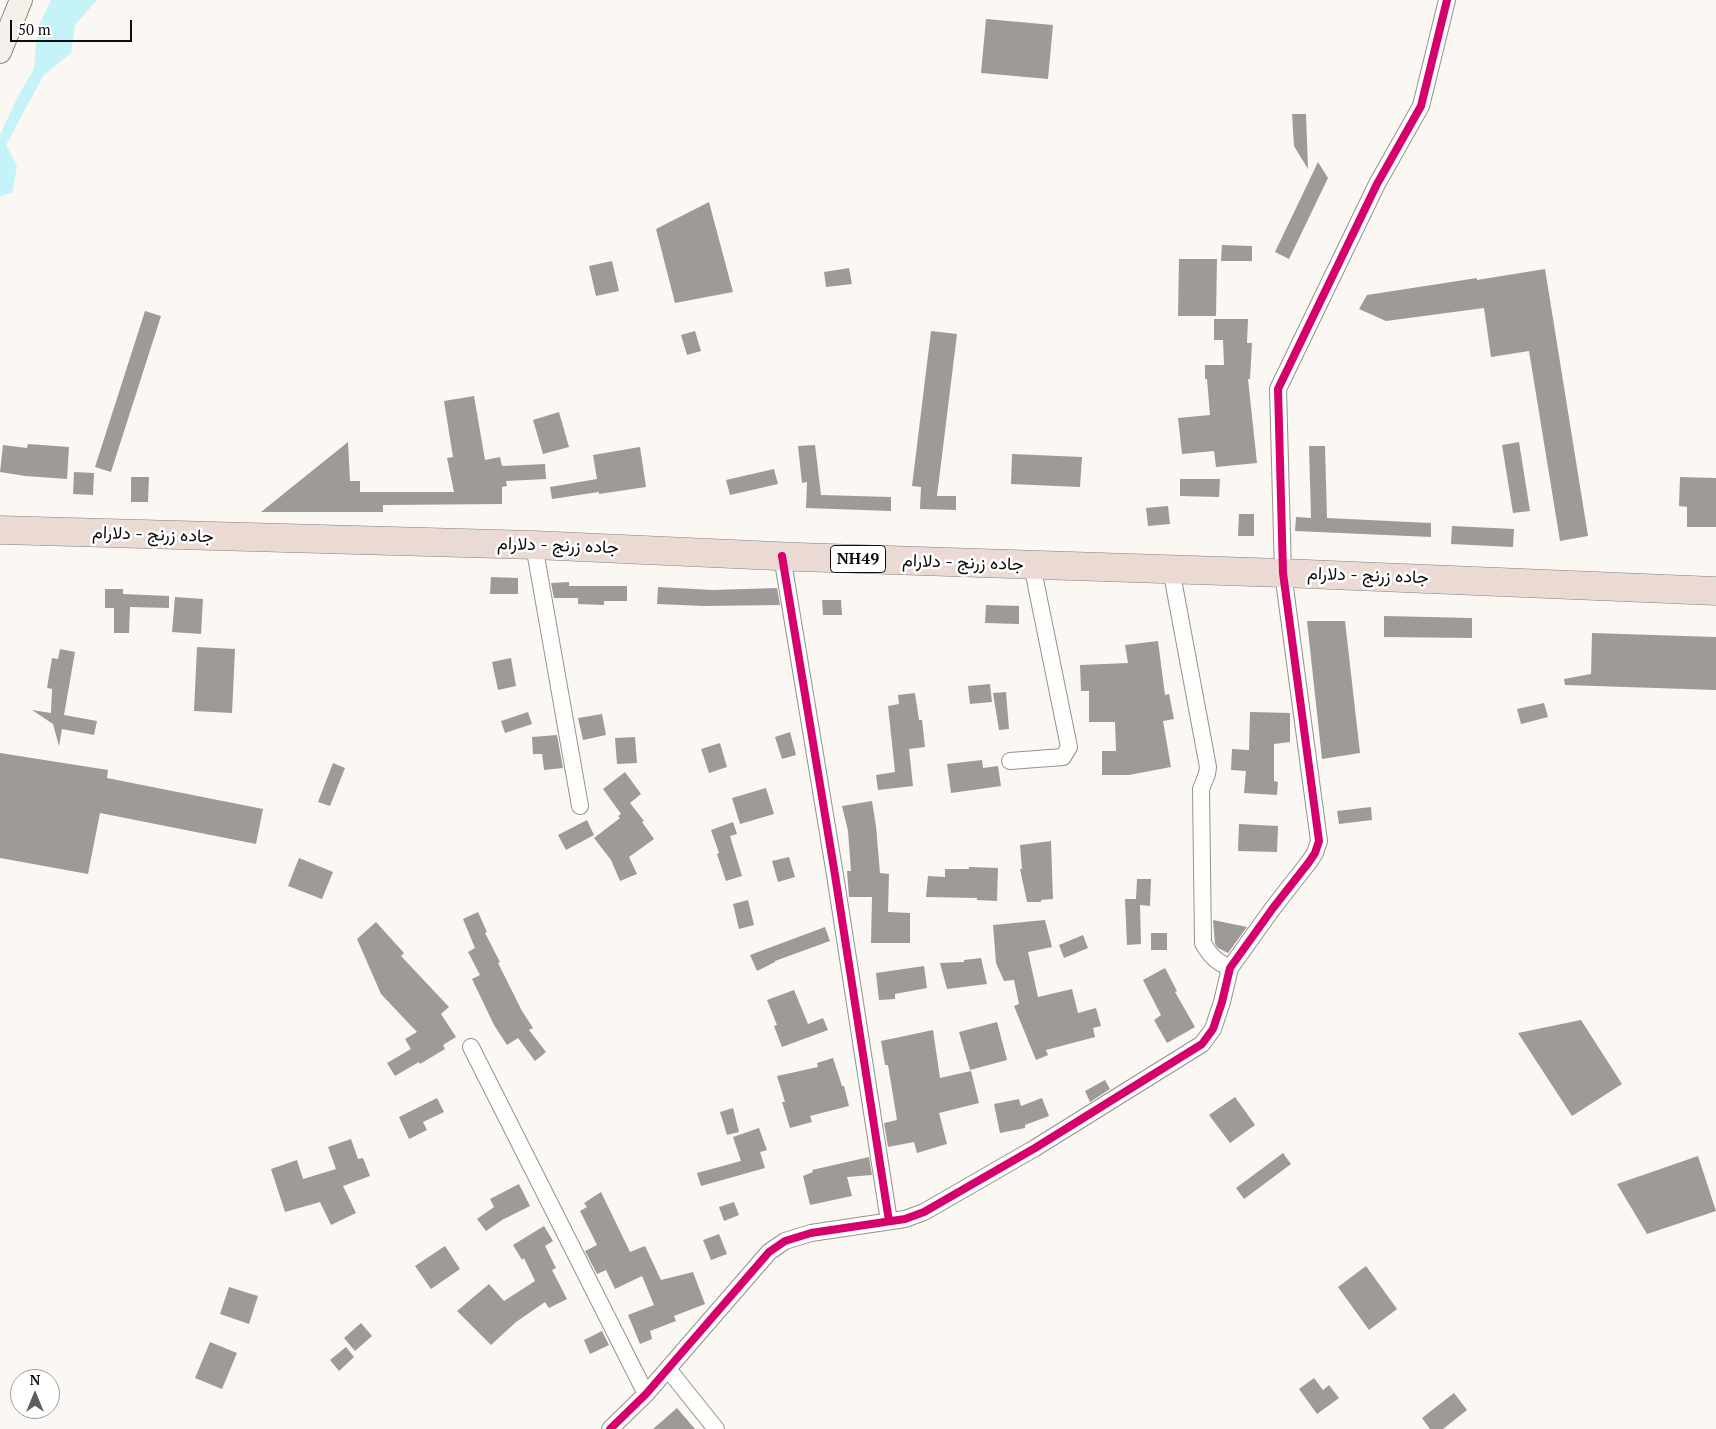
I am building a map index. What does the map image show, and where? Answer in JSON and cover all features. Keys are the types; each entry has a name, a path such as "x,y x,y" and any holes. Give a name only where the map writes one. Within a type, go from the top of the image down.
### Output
{"highway":[{"name":"جاده زرنج - دلارام","path":"0,530 534,545 1716,591"}],"street":[{"path":"0,52 21,0"},
{"path":"610,1429 646,1394 769,1252 785,1241 811,1232 905,1219 924,1212 1035,1148 1202,1044 1213,1029 1230,968 1272,908 1309,862 1315,853 1319,841 1283,573 1278,389 1377,184 1421,106 1447,0"},
{"path":"534,545 580,806"},
{"path":"782,556 835,875 889,1221"},
{"path":"1010,761 1063,757 1069,747 1032,565"},
{"path":"1171,570 1208,767 1208,774 1201,789 1203,943 1210,955 1218,962 1230,968"},
{"path":"470,1047 646,1394"},
{"path":"668,1369 716,1429"}],"water":[{"path":"51,0 97,0 75,25 71,53 43,76 6,145 17,166 12,193 0,196 0,135 17,98 34,69 37,29"}],"building":[{"path":"986,19 1053,25 1048,79 981,73"},
{"path":"1292,114 1306,114 1308,169 1294,146"},
{"path":"1318,162 1328,178 1289,259 1275,252"},
{"path":"709,202 733,292 675,303 656,229"},
{"path":"1222,245 1252,246 1252,261 1221,261"},
{"path":"1179,259 1217,259 1216,316 1178,316"},
{"path":"612,261 619,291 596,296 589,266"},
{"path":"849,268 852,284 826,287 824,272"},
{"path":"1545,269 1588,536 1560,541 1529,351 1491,357 1484,308 1386,321 1359,309 1367,295"},
{"path":"145,311 161,316 111,472 95,467"},
{"path":"1214,319 1248,319 1247,343 1252,343 1250,379 1248,379 1257,463 1216,467 1214,451 1182,454 1178,418 1210,415 1205,365 1224,365 1223,340 1214,340"},
{"path":"695,331 701,351 687,355 681,335"},
{"path":"931,331 957,334 937,496 956,496 956,510 920,509 921,487 912,486"},
{"path":"474,396 485,460 500,457 502,466 545,464 546,479 506,481 507,486 502,487 502,504 383,505 383,512 261,512 348,442 350,481 360,481 360,492 454,492 447,458 453,457 444,401"},
{"path":"559,412 569,447 543,454 533,420"},
{"path":"1519,442 1530,511 1513,513 1502,445"},
{"path":"28,444 69,447 67,479 0,472 3,445 27,448"},
{"path":"815,445 821,495 891,497 891,511 806,508 807,482 802,483 798,446"},
{"path":"1309,446 1325,446 1327,518 1431,523 1431,537 1295,531 1296,517 1311,518"},
{"path":"640,447 646,487 552,499 550,487 597,479 593,455"},
{"path":"1012,454 1082,457 1080,487 1011,484"},
{"path":"774,469 778,484 730,495 726,480"},
{"path":"74,472 94,473 93,495 73,494"},
{"path":"131,477 149,477 148,502 131,502"},
{"path":"1680,477 1716,478 1716,527 1687,527 1687,507 1679,506"},
{"path":"1180,479 1220,479 1219,497 1180,496"},
{"path":"1168,506 1170,524 1148,526 1146,508"},
{"path":"1239,514 1254,514 1254,536 1238,536"},
{"path":"1452,526 1514,529 1513,547 1451,544"},
{"path":"491,577 518,578 518,594 490,594"},
{"path":"569,582 569,586 627,586 627,601 604,601 604,605 578,604 578,598 554,598 551,583"},
{"path":"658,587 713,590 777,588 780,605 703,606 657,604"},
{"path":"105,589 123,589 123,594 169,596 169,608 130,607 129,633 114,633 114,608 105,608"},
{"path":"175,597 203,599 201,634 172,632"},
{"path":"822,600 841,600 842,615 823,615"},
{"path":"986,605 1019,606 1019,624 985,623"},
{"path":"1384,616 1472,618 1472,638 1384,637"},
{"path":"1307,621 1345,621 1360,753 1322,759"},
{"path":"1592,633 1716,637 1716,690 1565,685 1564,679 1591,674"},
{"path":"1158,641 1165,695 1169,694 1174,719 1163,721 1171,767 1129,775 1102,775 1102,751 1116,751 1115,722 1089,722 1089,691 1081,691 1080,665 1128,663 1125,645"},
{"path":"197,647 235,649 232,713 194,711"},
{"path":"60,649 75,652 64,715 97,721 94,735 62,729 59,746 53,724 32,710 51,713 52,689 47,688 52,658 58,659"},
{"path":"511,658 516,686 498,690 492,662"},
{"path":"990,684 992,702 970,704 968,686"},
{"path":"1006,692 1009,729 999,730 993,693"},
{"path":"915,693 919,720 922,720 925,747 909,749 913,786 878,790 876,775 895,772 888,706 899,704 898,695"},
{"path":"1544,703 1548,717 1521,724 1517,709"},
{"path":"528,712 532,724 505,733 501,721"},
{"path":"1250,712 1290,713 1290,742 1274,744 1274,781 1278,782 1277,795 1244,793 1246,771 1231,770 1232,749 1249,750"},
{"path":"602,714 606,735 583,740 578,718"},
{"path":"790,732 796,755 782,759 775,737"},
{"path":"557,735 563,768 544,770 542,754 533,754 532,737"},
{"path":"635,737 637,763 617,764 615,738"},
{"path":"720,743 727,767 709,773 701,749"},
{"path":"0,753 108,770 107,778 263,809 256,844 100,813 88,874 0,858"},
{"path":"982,760 983,768 998,766 1001,786 951,793 947,764"},
{"path":"333,763 345,768 330,806 318,802"},
{"path":"625,772 641,794 630,803 644,821 642,822 654,839 629,857 637,874 620,881 611,860 594,838 620,818 618,816 621,814 603,789"},
{"path":"766,788 774,814 740,824 732,798"},
{"path":"872,801 880,873 889,874 888,912 910,913 910,943 871,943 872,897 849,897 847,871 851,871 848,831 842,806"},
{"path":"1371,807 1372,820 1339,824 1337,811"},
{"path":"587,820 594,835 566,850 558,835"},
{"path":"733,822 737,834 730,836 742,876 726,881 711,830"},
{"path":"1239,824 1278,826 1277,852 1238,851"},
{"path":"1051,841 1053,899 1041,900 1041,902 1027,902 1020,869 1022,869 1020,845"},
{"path":"789,857 795,877 778,882 772,861"},
{"path":"299,858 333,872 322,899 288,886"},
{"path":"969,867 998,868 997,901 977,900 977,898 926,897 928,876 945,877 945,869 969,869"},
{"path":"1137,879 1151,879 1150,906 1140,905 1141,944 1127,945 1125,899 1136,899"},
{"path":"748,900 754,925 739,929 733,904"},
{"path":"478,912 487,932 485,933 500,962 498,963 522,1011 533,1028 529,1030 546,1052 535,1061 518,1038 507,1045 494,1025 472,979 480,975 468,952 475,948 463,919"},
{"path":"1045,920 1052,947 1028,952 1038,997 1072,989 1078,1013 1096,1008 1101,1026 1093,1028 1095,1037 1046,1050 1048,1055 1036,1060 1014,1006 1019,1004 1014,980 1004,981 996,963 993,925"},
{"path":"1213,920 1247,927 1228,953 1218,948 1215,944"},
{"path":"376,922 404,953 401,956 449,1007 441,1014 456,1037 443,1045 445,1049 395,1076 387,1063 411,1049 405,1039 417,1032 381,994 357,939"},
{"path":"825,927 830,941 775,961 757,971 750,955"},
{"path":"1151,933 1167,933 1167,950 1151,950"},
{"path":"1083,935 1088,948 1064,958 1059,945"},
{"path":"981,958 987,984 947,989 940,963 964,962 964,960"},
{"path":"924,966 927,988 895,994 895,999 879,1000 876,973"},
{"path":"1165,968 1177,991 1175,992 1195,1027 1167,1043 1154,1020 1161,1015 1143,980"},
{"path":"794,990 808,1024 823,1018 828,1030 782,1047 774,1026 777,1025 767,1000"},
{"path":"1581,1020 1622,1084 1572,1116 1518,1033"},
{"path":"997,1022 1007,1060 970,1070 959,1032"},
{"path":"933,1030 940,1078 971,1071 979,1103 939,1113 947,1144 917,1153 914,1142 888,1147 884,1123 897,1120 888,1065 885,1065 881,1041"},
{"path":"833,1058 842,1086 844,1086 849,1106 810,1116 812,1122 790,1128 777,1076 818,1067 817,1063"},
{"path":"1105,1080 1110,1089 1090,1102 1085,1091"},
{"path":"1235,1097 1255,1125 1230,1143 1209,1115"},
{"path":"437,1098 444,1112 423,1122 427,1130 409,1139 399,1117"},
{"path":"1042,1098 1049,1116 1025,1125 1025,1128 1000,1133 994,1104 1019,1099 1021,1106"},
{"path":"733,1108 739,1132 727,1135 720,1112"},
{"path":"759,1128 767,1150 760,1152 765,1168 701,1186 697,1173 741,1161 733,1137"},
{"path":"351,1139 358,1159 363,1158 370,1176 343,1186 356,1213 331,1225 320,1202 285,1212 271,1169 297,1160 303,1179 336,1169 328,1147"},
{"path":"1283,1153 1291,1164 1244,1199 1236,1188"},
{"path":"1698,1156 1716,1211 1647,1234 1617,1184"},
{"path":"869,1157 872,1175 847,1177 852,1196 810,1205 803,1176 813,1172 812,1170"},
{"path":"519,1184 530,1206 502,1220 486,1231 477,1219 494,1207 490,1199"},
{"path":"601,1192 630,1252 645,1246 661,1280 693,1272 705,1304 674,1316 676,1321 650,1331 652,1339 640,1344 628,1315 654,1305 642,1276 615,1289 606,1270 597,1274 585,1251 597,1245 580,1211 587,1207 584,1203"},
{"path":"734,1202 739,1215 724,1221 719,1207"},
{"path":"544,1226 553,1241 545,1246 556,1268 552,1270 567,1299 549,1308 545,1302 516,1322 491,1345 457,1311 489,1284 504,1301 535,1281 524,1258 522,1260 513,1245"},
{"path":"719,1234 727,1254 711,1260 703,1240"},
{"path":"445,1246 460,1269 431,1289 415,1266"},
{"path":"1366,1266 1397,1309 1369,1330 1338,1287"},
{"path":"229,1287 258,1296 249,1324 220,1314"},
{"path":"361,1323 372,1336 355,1351 344,1338"},
{"path":"602,1331 609,1345 590,1354 584,1340"},
{"path":"210,1342 237,1353 222,1389 195,1378"},
{"path":"346,1347 354,1357 339,1371 330,1360"},
{"path":"1314,1378 1323,1390 1329,1385 1339,1398 1317,1414 1299,1389"},
{"path":"1454,1393 1467,1410 1443,1429 1430,1429 1422,1418"},
{"path":"677,1408 695,1429 653,1429"}],"cycle path":[{"path":"610,1429 646,1394 769,1252 785,1241 811,1233 905,1219 924,1212 1035,1148 1202,1044 1213,1029 1230,968 1309,862 1315,853 1319,841 1283,573 1278,389 1377,184 1421,106 1447,0"},
{"path":"782,556 835,875 889,1221"}]}
